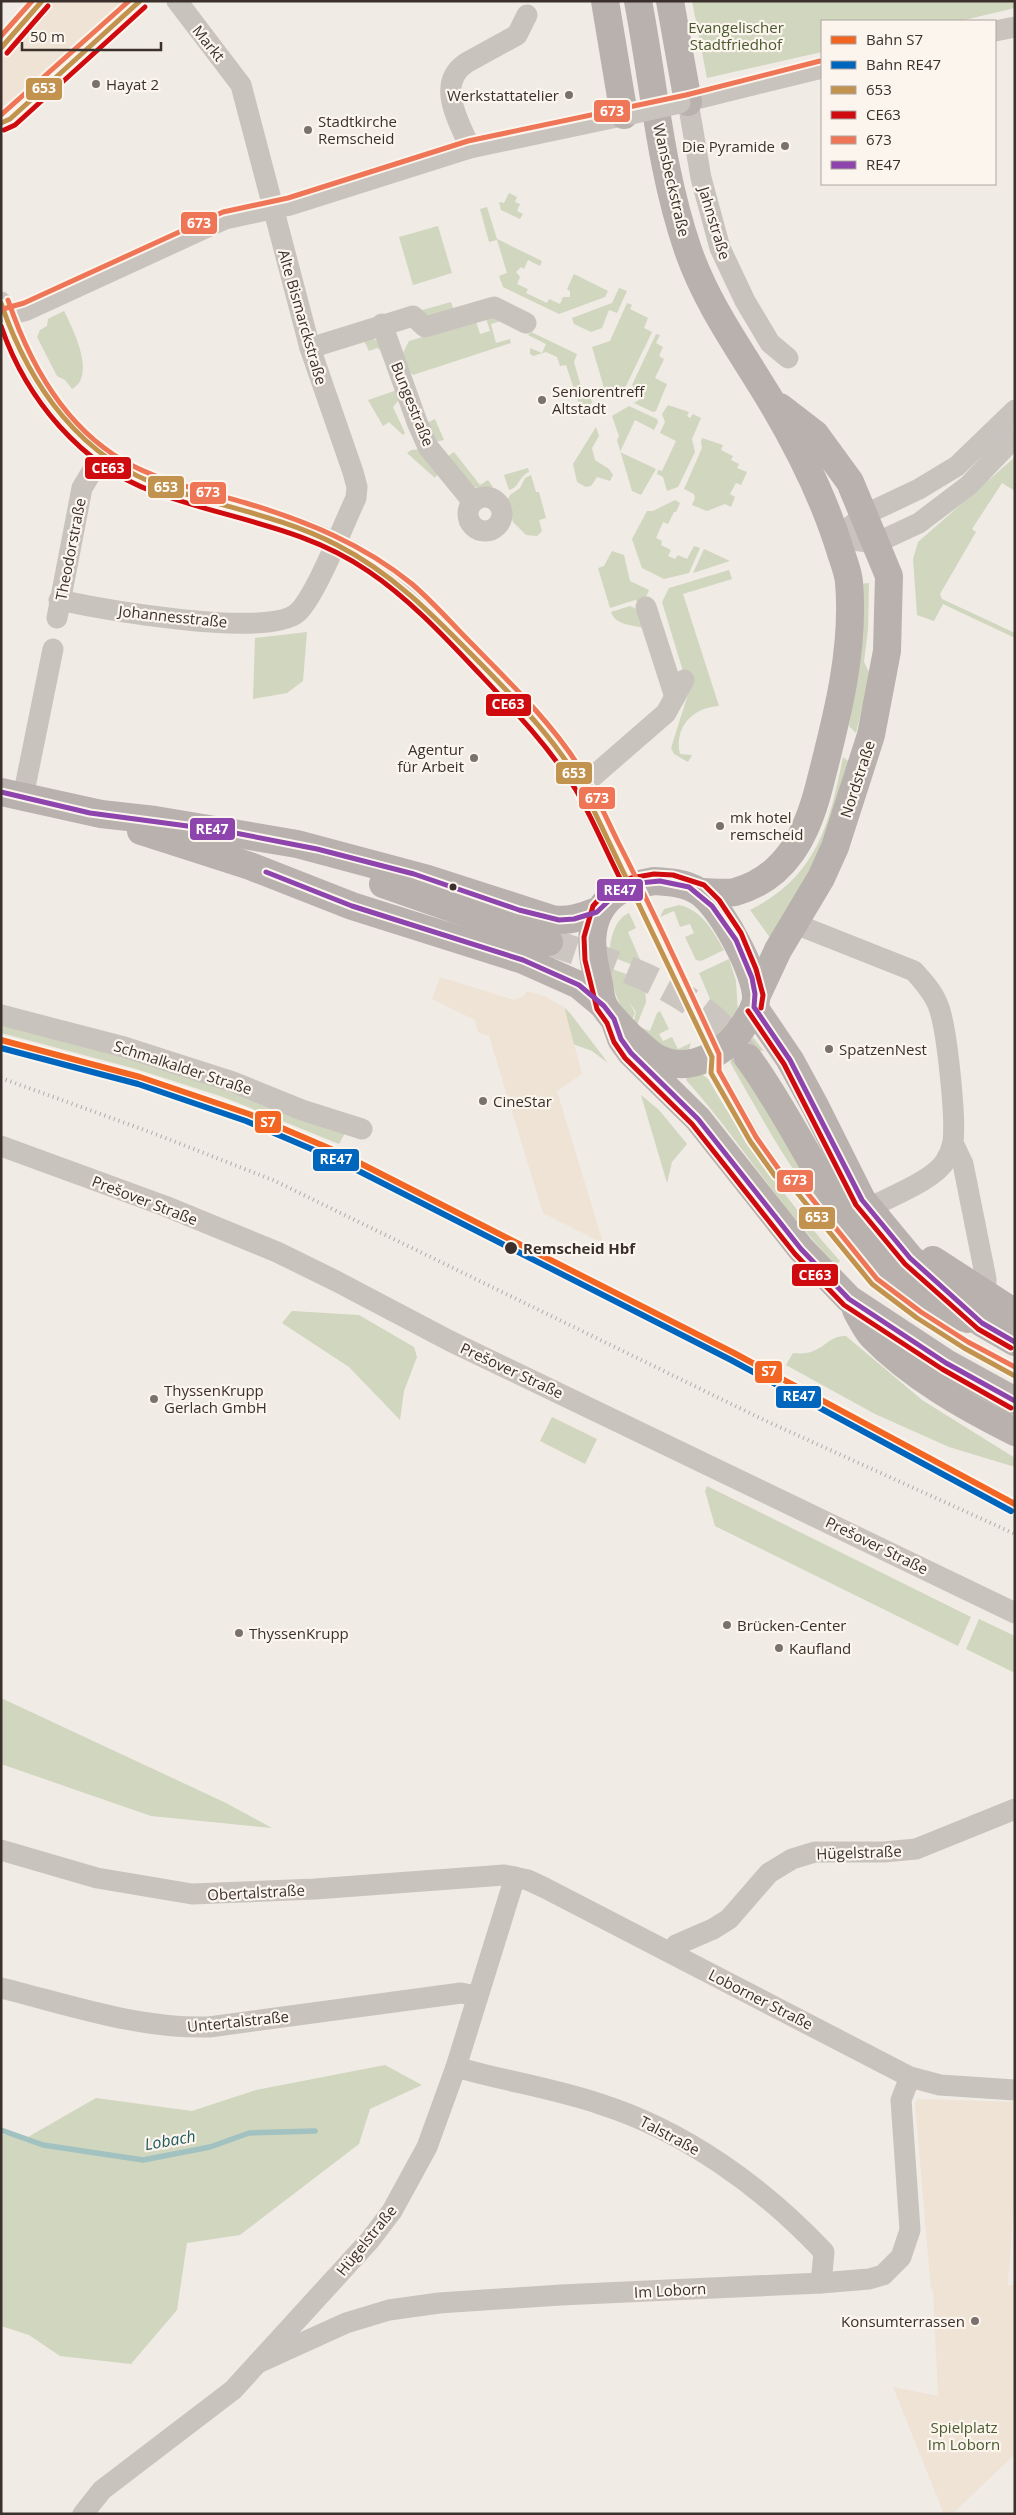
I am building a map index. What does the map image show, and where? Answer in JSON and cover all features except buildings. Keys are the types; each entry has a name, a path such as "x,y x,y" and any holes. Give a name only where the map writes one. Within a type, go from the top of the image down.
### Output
{"main road":[{"path":"605,1 628,114"},
{"name":"Wansbeckstraße","path":"638,1 664,160 677,216 686,244 714,308 743,359 770,399 797,449 836,538"},
{"path":"670,1 684,102"},
{"name":"Wansbeckstraße","path":"770,399 815,434 850,482 864,515"},
{"name":"Nordstraße","path":"755,1002 793,923 821,878 835,847 871,734 887,651 890,587 889,576 864,515"},
{"path":"836,538 849,579 850,617 846,658 838,708 824,768 816,801 803,836 781,868 763,880 734,892 700,892 672,882 654,881 632,885 612,896 600,910 591,938 592,958 609,1012 630,1053 698,1119 801,1249 849,1298 946,1364 1015,1401"},
{"path":"12,795 101,814 155,820 297,844 452,886 552,919 563,921 600,910"},
{"path":"101,814 150,834 250,866 352,906 523,960 579,985 656,1057 672,1063 686,1064 712,1057 722,1050 735,1039 755,1002"},
{"path":"212,830 342,870 549,942"},
{"path":"700,892 712,905 734,936 749,972 755,1002 815,1106 856,1189 876,1218 910,1258 982,1323 1015,1342"},
{"path":"748,1058 769,1086 825,1187 858,1234 910,1288 940,1310 946,1314 982,1323"},
{"path":"876,1218 1015,1314"},
{"path":"849,1298 871,1336 918,1374 978,1414 1015,1432"}],"street":[{"name":"Markt","path":"177,1 241,85"},
{"path":"470,148 454,109 450,85 452,78 466,62 517,35 527,14"},
{"path":"996,31 1015,27"},
{"path":"632,885 582,786 533,721 442,624 390,577 334,542 264,516 154,484 127,472 102,455 84,442 45,395 32,373 3,312 27,310 225,218 273,209 470,148 684,102 821,68"},
{"name":"Alte Bismarckstraße","path":"241,85 310,348 357,487 356,498 334,542"},
{"name":"Jahnstraße","path":"684,102 701,178 720,248 745,301 770,343 788,358"},
{"path":"310,348 412,316 425,327 494,307 526,323"},
{"name":"Bungestraße","path":"382,324 417,422 428,447 473,502"},
{"path":"836,538 864,515 919,490 957,466 1015,410"},
{"path":"836,538 876,543 919,523 952,499 990,464 1015,437"},
{"name":"Theodorstraße","path":"58,609 82,488 102,455"},
{"name":"Johannesstraße","path":"58,609 194,622 254,622 284,619 297,613 305,602 319,577 334,542"},
{"path":"582,786 666,713 679,689 646,607"},
{"path":"12,795 53,649"},
{"path":"793,923 914,971 927,985 938,1005 944,1029 953,1122 953,1144 946,1161 935,1172 876,1218"},
{"name":"Schmalkalder Straße","path":"1,1015 124,1046 234,1082 302,1110 362,1129"},
{"path":"953,1144 963,1164 986,1279 986,1295"},
{"name":"Prešover Straße","path":"1,1146 165,1206 276,1252 336,1281 450,1341 1015,1613"},
{"name":"Hügelstraße","path":"671,1952 676,1945 713,1928 729,1918 770,1873 792,1859 815,1852 916,1850 1015,1809"},
{"name":"Obertalstraße","path":"1,1850 97,1878 192,1894 315,1889 504,1875 516,1877"},
{"name":"Hügelstraße","path":"83,2514 102,2490 233,2390 370,2240 392,2212 427,2147 456,2067 516,1877"},
{"name":"Loborner Straße","path":"516,1877 545,1888 910,2077 940,2085 1015,2090"},
{"name":"Untertalstraße","path":"1,1988 132,2021 182,2028 210,2027 461,1993 477,1996"},
{"name":"Talstraße","path":"456,2067 601,2104 637,2117 689,2144 729,2170 811,2238 824,2252 821,2282"},
{"name":"Im Loborn","path":"258,2363 346,2323 388,2310 484,2299 821,2282 883,2275 902,2257 910,2230 901,2100 910,2077"}],"green space":[{"name":"Evangelischer Stadtfriedhof","path":"692,1 1015,1 1015,8 964,20 821,20 821,52 707,78"},
{"path":"509,193 517,197 515,202 520,204 517,211 523,214 520,219 501,210 499,202 504,203"},
{"path":"487,207 497,239 542,261 540,266 528,260 524,269 521,267 516,272 520,277 517,284 528,289 526,293 547,303 549,299 560,304 563,297 570,297 570,291 567,289 574,274 608,291 605,297 559,314 503,287 499,276 507,273 497,240 489,242 480,209"},
{"path":"438,226 452,273 413,285 399,237"},
{"path":"619,288 627,291 617,313 609,310 602,328 591,332 574,324 572,318 612,303"},
{"path":"451,302 454,311 424,320 419,311"},
{"path":"627,303 632,305 630,309 648,318 644,328 652,332 624,390 614,394 605,391 592,347 610,341"},
{"path":"64,311 73,329 83,363 83,374 79,383 72,389 65,380 57,376 37,337 40,330 47,326 48,319"},
{"path":"495,315 504,320 491,324 496,343 510,339 511,343 413,375 410,372 403,353 409,341 476,321 480,334 490,331 486,318"},
{"path":"531,332 577,354 574,362 582,390 589,394 592,402 583,417 577,414 576,409 580,407 566,365 560,366 557,357 546,352 533,356 530,354 530,348 542,353 546,344 528,335"},
{"path":"656,334 660,335 656,343 663,347 659,356 664,359 655,378 667,384 656,411 653,412 634,403 642,398 632,385"},
{"path":"373,339 379,341 380,350 377,348 369,351 364,341"},
{"path":"400,389 404,394 393,407 405,433 403,435 389,422 383,426 368,400"},
{"path":"668,405 689,412 687,416 690,418 693,414 701,418 692,439 695,452 678,487 667,491 663,477 657,474 658,470 662,471 676,441 660,433 665,422 662,414"},
{"path":"629,406 657,419 658,422 654,430 635,420 620,451 617,440 619,436 612,416"},
{"path":"435,419 444,440 435,442 427,427 429,422"},
{"path":"596,427 599,436 592,448 595,460 609,469 613,475 610,481 597,477 591,486 586,487 577,482 573,464"},
{"path":"702,438 723,445 721,450 733,456 731,460 739,464 737,468 747,472 741,485 736,483 730,494 735,497 731,507 725,504 707,511 692,505 695,498 694,494 684,489 702,448"},
{"path":"423,449 439,472 435,478 407,453 411,450"},
{"path":"454,452 480,485 488,480 493,487 488,489 465,486 447,457"},
{"path":"621,452 656,469 641,495 632,491"},
{"path":"1015,457 1015,491 1002,483 972,529 976,532 940,594 942,599 1015,633 1015,638 943,604 934,621 917,615 913,559 918,542"},
{"path":"528,468 529,472 523,476 515,487 509,490 504,475"},
{"path":"531,475 536,492 539,492 546,518 539,520 542,531 537,536 526,535 513,522 507,501 510,495 520,488 525,478"},
{"path":"675,500 680,503 676,512 674,512 668,524 663,522 656,538 662,541 661,545 671,550 668,556 675,559 678,555 687,559 694,546 700,548 689,573 664,579 642,568 632,539 647,511 653,511"},
{"path":"704,549 730,561 693,573"},
{"path":"612,551 624,555 630,581 649,590 643,604 635,600 610,608 598,568 604,566"},
{"path":"729,570 732,579 683,594 719,706 693,715 683,727 679,744 680,754 692,755 688,762 674,754 671,748 689,691 662,602 669,588"},
{"path":"869,583 868,630 864,662 870,674 856,733 849,726 856,678 858,584"},
{"path":"630,606 641,611 644,628 620,622 616,620 611,612"},
{"path":"307,632 303,681 287,693 253,699 255,638"},
{"path":"843,757 848,761 821,851 771,939 750,910 773,896 791,881 805,865 816,847 832,805"},
{"path":"679,905 694,911 706,922 724,950 701,961 696,960 685,937 694,933 690,924 680,927 674,911 660,917 664,909"},
{"path":"629,913 636,928 628,932 644,969 609,956 610,944 616,925"},
{"path":"729,959 736,981 738,1013 718,1041 714,1032 722,1027 699,973"},
{"path":"609,968 635,977 645,985 646,1002 637,1025 634,1020 636,1012 629,1002 635,1013 632,1020 636,1026 650,1031 657,1013 660,1011 669,1029 659,1034 663,1041 672,1037 678,1049 691,1043 688,1052 680,1056 672,1055 654,1047 644,1039 627,1018 621,1006 615,993"},
{"path":"564,1007 608,1063 592,1051 573,1044"},
{"path":"1,1023 145,1062 345,1133 339,1144 223,1097 136,1069 1,1033"},
{"path":"752,1036 764,1051 756,1050 852,1244 851,1246 800,1180 730,1062"},
{"path":"722,1068 777,1164 776,1166 774,1166 745,1123 716,1071"},
{"path":"702,1074 708,1079 738,1127 803,1218 840,1261 836,1265 796,1220 686,1080 687,1077"},
{"path":"641,1095 659,1110 687,1144 672,1162 667,1183"},
{"path":"292,1311 359,1315 414,1347 417,1357 404,1391 400,1420 349,1367 282,1323"},
{"path":"846,1336 922,1400 1015,1458 1015,1467 949,1447 875,1414 786,1365 793,1353 811,1352 833,1339"},
{"path":"552,1417 597,1439 585,1464 540,1441"},
{"path":"707,1486 971,1617 958,1646 715,1526 705,1491"},
{"path":"979,1619 1015,1636 1015,1673 966,1649"},
{"path":"1,1698 224,1802 272,1828 151,1816 1,1764"},
{"path":"385,2065 422,2085 370,2109 359,2144 240,2235 187,2243 177,2310 131,2364 60,2356 29,2335 1,2326 1,2134 28,2137 96,2098 192,2111 256,2090"}],"shaded area":[{"path":"47,1 131,1 13,108 1,112 1,57"},
{"path":"440,977 514,1000 524,996 527,991 546,997 564,1007 582,1074 557,1091 603,1243 543,1213 489,1036 478,1032 475,1020 432,999"},
{"name":"Konsumterrassen","path":"918,2099 1015,2102 1015,2186 1008,2285 1015,2285 1015,2454 952,2514 944,2514 893,2387 938,2396 933,2289 931,2289 915,2103"}],"waterway":[{"name":"Lobach","path":"1,2130 43,2145 143,2160 210,2147 249,2133 315,2131"}],"tunnel":[{"path":"549,942 614,964 677,993 714,1020 747,1057"}],"railway":[{"path":"1,1078 150,1132 273,1180 764,1420 1015,1534"}],"rail line":[{"name":"S7","path":"1,1040 140,1077 249,1114 338,1152 734,1353 1015,1504"},
{"name":"RE47","path":"1,1048 138,1084 246,1121 335,1159 731,1360 1011,1511"}],"transit line":[{"name":"673","path":"1,36 32,1"},
{"name":"653","path":"1,48 42,1"},
{"name":"673","path":"1,115 129,1"},
{"name":"653","path":"1,123 10,119 140,1"},
{"name":"CE63","path":"7,53 48,6"},
{"name":"CE63","path":"4,130 15,125 145,7"},
{"name":"673","path":"3,309 24,303 223,212 288,198 468,141 686,95 820,61"},
{"name":"673","path":"8,300 28,349 54,395 89,435 110,452 133,466 160,478 246,503 312,526 374,557 420,591 515,688 567,748 589,784 657,921 719,1054 719,1071 756,1137 780,1171 800,1184 877,1279 921,1312 968,1342 1015,1367"},
{"name":"653","path":"1,303 27,363 43,390 62,416 84,439 109,459 136,475 167,488 296,527 337,545 358,557 377,569 413,598 447,629 509,693 551,740 585,792 712,1057 711,1073 750,1141 775,1176 794,1189 872,1284 917,1318 964,1348 1015,1376"},
{"name":"CE63","path":"1,326 25,379 41,403 59,426 80,447 103,465 127,480 154,492 291,533 317,543 368,571 411,605 502,698 553,757 583,802 625,888"},
{"name":"RE47","path":"1,792 90,813 225,831 317,849 414,874 519,910 559,920 574,919 597,912 620,890 639,883 660,881 689,887 712,906 736,940 752,978 755,994 754,1007 790,1060 862,1200 910,1258 982,1323 1015,1342"},
{"name":"RE47","path":"266,872 352,906 523,960 579,985 604,1006 614,1019 621,1039 631,1053 698,1119 801,1249 849,1299 946,1363 1015,1401"},
{"name":"CE63","path":"761,1008 763,995 756,969 741,933 719,900 704,885 673,875 654,874 631,878 607,890 593,906 584,937 585,960 597,1009 607,1023 614,1042 625,1058 692,1124 795,1254 844,1305 942,1369 1011,1408"},
{"name":"CE63","path":"748,1011 784,1064 856,1205 905,1264 978,1329 1011,1348"}],"place":[{"name":"Hayat 2","path":"96,84"},
{"name":"Werkstattatelier","path":"569,95"},
{"name":"Stadtkirche Remscheid","path":"308,130"},
{"name":"Die Pyramide","path":"785,146"},
{"name":"Seniorentreff Altstadt","path":"542,400"},
{"name":"Agentur für Arbeit","path":"474,758"},
{"name":"mk hotel remscheid","path":"720,826"},
{"name":"SpatzenNest","path":"829,1049"},
{"name":"CineStar","path":"483,1101"},
{"name":"Remscheid Hbf","path":"511,1248"},
{"name":"ThyssenKrupp Gerlach GmbH","path":"154,1399"},
{"name":"Brücken-Center","path":"727,1625"},
{"name":"ThyssenKrupp","path":"239,1633"},
{"name":"Kaufland","path":"779,1648"},
{"name":"Konsumterrassen","path":"975,2321"}],"park label":[{"name":"Spielplatz Im Loborn","path":"964,2436"}]}
